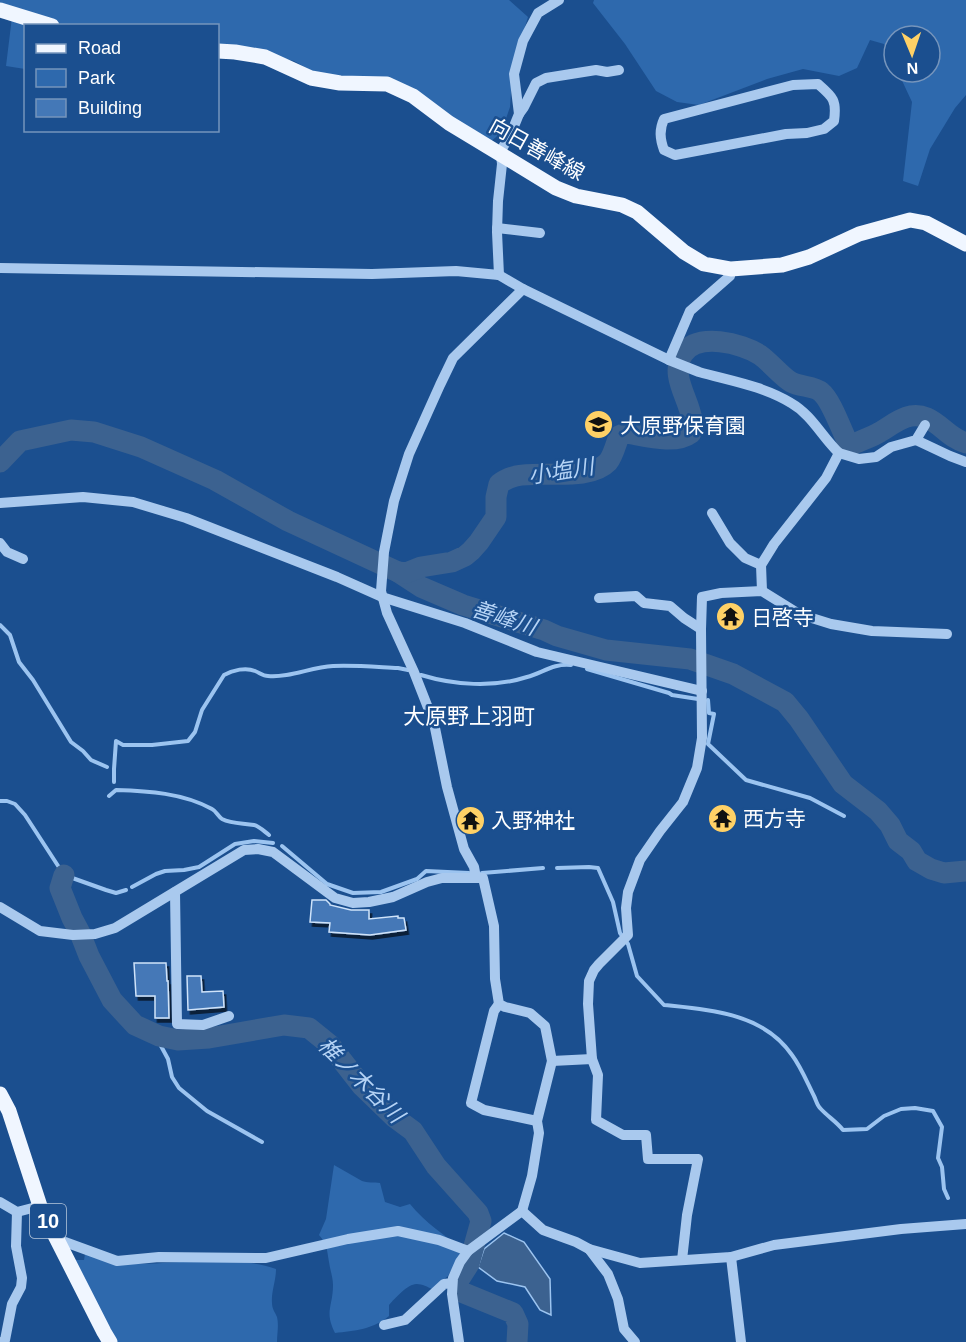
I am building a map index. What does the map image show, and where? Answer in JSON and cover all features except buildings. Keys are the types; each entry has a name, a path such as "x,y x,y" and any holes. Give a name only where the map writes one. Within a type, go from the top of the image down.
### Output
{"main road":[{"path":"0,10 46,24"},
{"name":"向日善峰線","path":"219,51 265,57 311,78 340,83 387,84 413,96 449,123 556,188 576,196 622,205 637,212 684,252 704,264 732,269 782,266 809,257 859,234 910,220 926,223 966,244"},
{"name":"10","path":"0,1094 9,1111 40,1206 110,1342"}],"street":[{"path":"519,114 514,74 523,41 538,14 559,0"},
{"path":"499,275 497,228 501,155 536,83 546,78 596,70 607,72 619,70"},
{"path":"818,84 831,95 836,109 834,121 824,129 675,154 664,150 661,142 660,128 664,119 793,85 818,84"},
{"path":"497,228 540,233"},
{"path":"0,268 372,274 456,271 499,275 523,289 676,362 698,371 749,384 792,403 814,421 828,442 839,453 859,459 876,457 891,447 915,440 925,425"},
{"path":"676,362 690,311 730,276 732,269"},
{"path":"523,289 453,358 409,454 394,501 384,552 382,594 387,613 434,723 447,787 464,849 480,878 494,926 498,1004 494,1011 471,1103 484,1110 537,1121"},
{"path":"915,440 966,462"},
{"path":"762,591 761,565 774,544 826,478 839,453"},
{"path":"0,503 83,497 133,502 186,518 338,578 465,623 537,652 702,688"},
{"path":"712,513 729,543 745,558 761,565"},
{"path":"0,543 7,552 23,559"},
{"path":"682,1260 698,1159 648,1159 646,1135 623,1135 596,1120 598,1076 592,1059 588,1004 589,981 599,964 624,940 628,892 640,860 683,802 697,768 702,738 702,597 721,593 762,591 798,614 831,624 872,631 947,634"},
{"path":"599,598 636,596 644,603 670,606 701,629"},
{"path":"0,907 40,931 73,935 95,934 115,928 244,850 258,849 273,852 335,898 353,903 393,897 427,882 442,879 480,878"},
{"path":"175,892 177,1024 203,1025 229,1016"},
{"path":"459,1342 452,1294 453,1278 460,1262 473,1248 522,1211 532,1176 539,1133 537,1121 552,1061 545,1026 530,1013 498,1004"},
{"path":"552,1061 592,1059"},
{"path":"0,1202 17,1212 40,1206"},
{"path":"522,1211 543,1230 589,1249 640,1263 731,1257 774,1245 902,1229 966,1224"},
{"path":"2,1342 5,1340 12,1304 21,1287 22,1278 16,1245 17,1212"},
{"path":"59,1244 65,1242 117,1262 159,1257 266,1258 348,1239 398,1231 473,1248"},
{"path":"589,1249 608,1274 618,1299 624,1329 635,1342"},
{"path":"731,1257 741,1342"},
{"path":"384,1325 405,1320 444,1284 452,1283"}],"green space":[{"path":"0,0 509,0 528,17 513,65 510,107 501,133 490,142 393,81 315,73 294,61 230,45 219,45 219,24 24,24 24,69 6,66 13,9 0,5"},
{"path":"594,0 966,0 966,95 955,108 930,149 918,186 903,181 912,102 904,84 942,84 942,24 882,24 882,43 870,40 857,68 839,76 803,69 767,79 699,105 677,102 656,91 625,44 593,3"},
{"path":"334,1165 362,1181 380,1183 385,1202 400,1207 410,1204 429,1223 463,1250 448,1276 432,1289 414,1284 389,1305 389,1316 377,1324 364,1329 335,1333 330,1319 333,1279 326,1247 319,1235 326,1219"},
{"path":"85,1254 130,1264 222,1261 258,1264 276,1269 272,1307 278,1320 277,1342 110,1342 75,1260 84,1260"}],"shaded area":[{"path":"504,1233 524,1242 550,1279 551,1315 540,1310 525,1287 497,1281 478,1267 484,1249"}],"waterway":[{"name":"小塩川","path":"398,572 406,573 421,567 452,562 471,551 496,517 496,497 499,484 507,479 526,474 577,474 600,468 610,459 619,436 626,433 668,439 684,437 691,433 692,420 678,370 683,354 698,343 709,341 742,347 760,355 791,382 818,390 825,396 836,415 847,441 854,444 902,419 914,416 927,418 966,443"},
{"name":"善峰川","path":"0,462 20,441 71,430 94,432 141,447 215,480 288,521 398,572 421,587 463,605 606,650 690,659 733,674 785,702 843,784 878,811 890,825 898,841 911,851 917,861 944,873 966,871"},
{"path":"0,625 10,635 19,662 33,680 71,742 91,760 107,767"},
{"path":"421,675 460,683 487,684 501,683 554,667 571,665"},
{"path":"114,782 116,741 123,745 188,741 195,732 202,710 224,675 231,672 248,669 265,676 276,676 333,666 408,670"},
{"path":"587,669 672,695 698,699"},
{"path":"708,700 709,713 714,714 708,744 746,780 810,798 844,816"},
{"path":"109,796 116,790 177,796 212,809 226,821 256,826 269,835"},
{"path":"0,801 15,804 25,815 64,875 116,893 126,890"},
{"path":"132,887 165,871 199,867 235,844 254,841 273,843"},
{"path":"282,846 327,884 353,893 381,892 417,879 426,871 469,873"},
{"path":"482,873 543,868"},
{"path":"557,868 598,868 613,902 620,933 628,944 637,976 664,1005 735,1016 766,1030 792,1055 819,1107 843,1130 867,1129 884,1116 901,1109 915,1108 933,1111 942,1127 938,1158 948,1198"},
{"name":"椎ノ木谷川","path":"64,875 60,888 89,956 112,1000 135,1025 159,1036 178,1040 209,1038 284,1025 309,1028 330,1045 362,1086 394,1117 413,1131 436,1166 478,1213 481,1221 469,1264 457,1283 459,1291 513,1313 518,1324 517,1342"},
{"path":"154,1033 168,1059 172,1077 179,1088 207,1111 262,1142"}],"place":[{"name":"大原野保育園","path":"599,425"},
{"name":"日啓寺","path":"730,617"},
{"name":"西方寺","path":"722,818"},
{"name":"入野神社","path":"470,820"}],"district":[{"name":"大原野上羽町","path":"469,716"}]}
